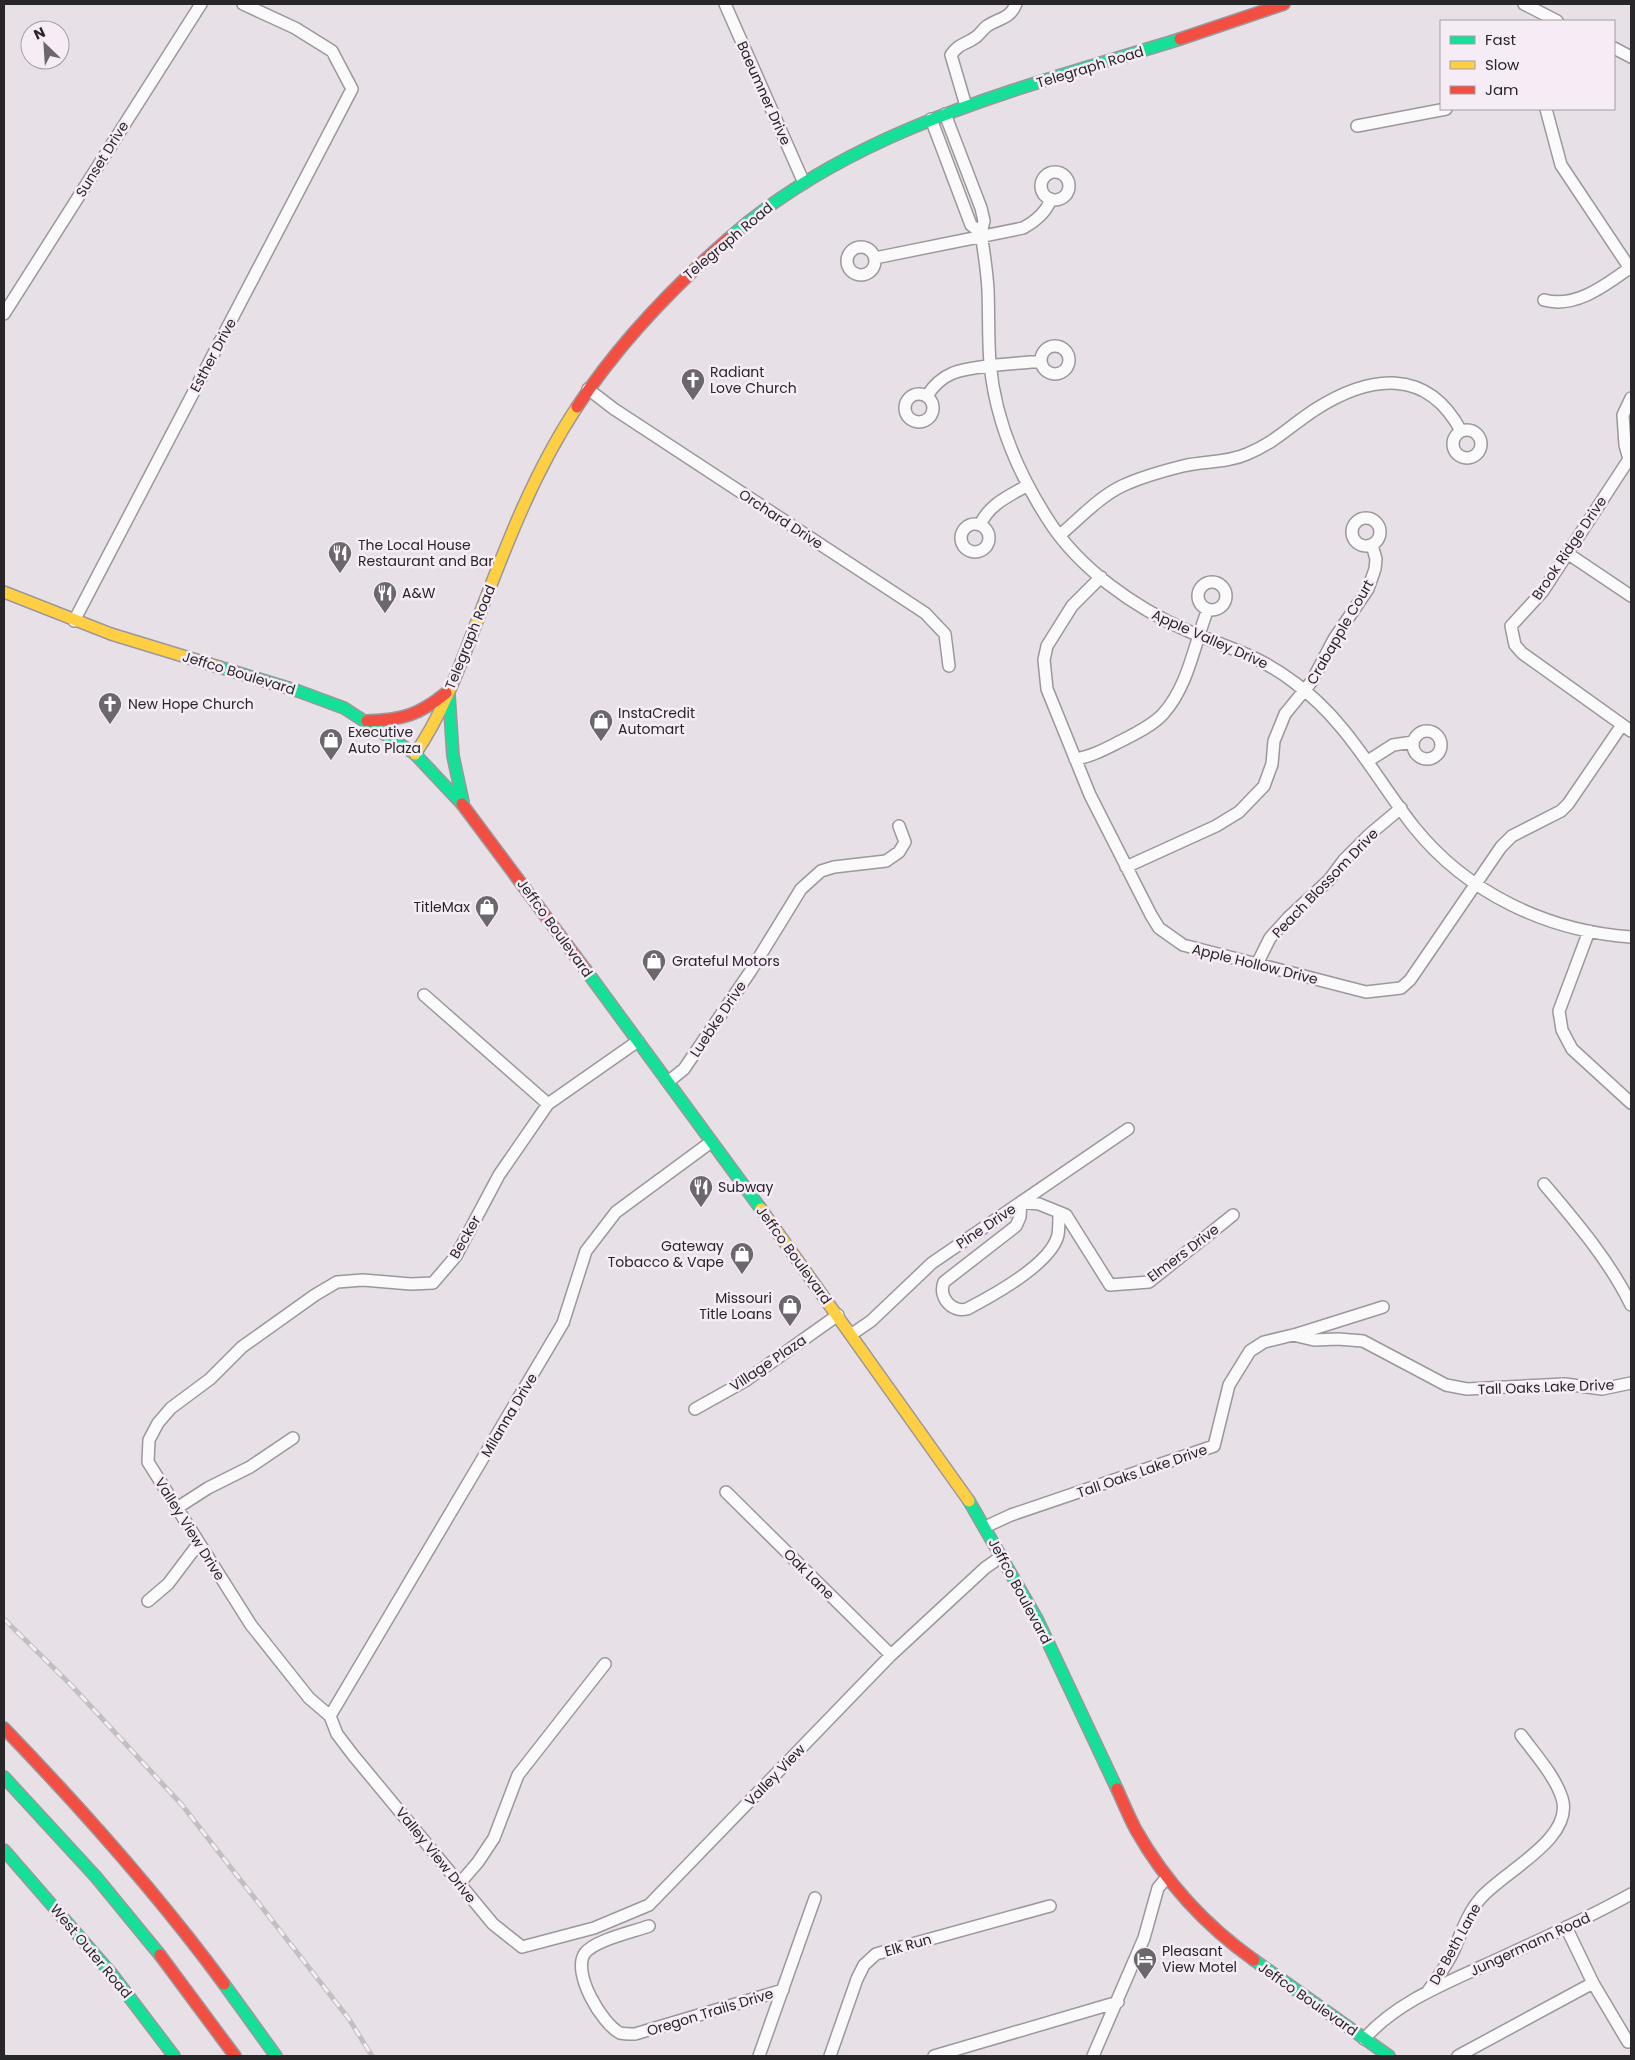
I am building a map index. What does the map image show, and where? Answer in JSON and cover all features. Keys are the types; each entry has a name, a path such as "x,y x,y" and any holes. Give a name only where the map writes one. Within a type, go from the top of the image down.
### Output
{"main road":[{"name":"Telegraph Road","path":"415,754 432,729 486,601 507,539 518,514 543,463 588,389 625,341 677,284 743,226 804,183 855,153 931,119 966,106 1226,25 1284,4"},
{"name":"Jeffco Boulevard","path":"5,595 154,648 307,694 344,708 367,721 415,754 463,805 638,1041 923,1433 985,1526 1037,1619 1121,1800 1144,1843 1167,1877 1194,1908 1234,1946 1389,2056"},
{"path":"367,721 397,720 417,714 426,710 448,691"},
{"path":"448,691 453,756 463,805"},
{"path":"4,1728 77,1804 150,1888 218,1974 276,2056"},
{"path":"4,1777 63,1840 121,1907 191,1994 235,2056"},
{"name":"West Outer Road","path":"4,1850 111,1973 174,2056"}],"street":[{"name":"Sunset Drive","path":"4,314 201,4"},
{"name":"Esther Drive","path":"74,621 352,88 332,51 295,28 243,4"},
{"name":"Baeumner Drive","path":"725,4 804,183"},
{"path":"966,106 951,55 956,46 975,38 987,26 1002,21 1013,11 1016,4"},
{"path":"1524,4 1540,18"},
{"path":"1615,48 1631,56"},
{"path":"1357,126 1441,110"},
{"path":"1544,300 1554,303 1587,296 1631,268 1561,165 1546,110"},
{"name":"Apple Valley Drive","path":"946,114 984,216 984,226 981,234 988,286 991,367 996,402 1004,431 1028,486 1048,520 1060,535 1100,577 1141,607 1168,622 1238,649 1258,659 1285,675 1305,690 1343,727 1414,826 1435,850 1477,884 1525,912 1551,922 1589,931 1631,937"},
{"name":"Apple Valley Drive","path":"931,119 971,225 981,234"},
{"path":"874,258 981,234 1023,228 1034,222 1044,213 1051,199"},
{"path":"927,396 937,383 962,370 1041,361"},
{"path":"1060,535 1108,495 1122,486 1155,474 1186,466 1244,456 1269,445 1316,409 1354,390 1373,384 1400,383 1426,391 1441,402 1461,431"},
{"name":"Orchard Drive","path":"588,389 614,410 924,613 945,634 949,666"},
{"name":"Brook Ridge Drive","path":"1627,728 1522,653 1515,645 1511,626 1543,591 1630,459 1625,445 1623,415 1631,398"},
{"path":"980,525 984,516 995,504 1028,486"},
{"name":"Crabapple Court","path":"1126,867 1216,826 1239,812 1264,786 1272,764 1274,741 1285,714 1312,681 1334,639 1368,589 1375,569 1376,559 1372,545"},
{"path":"1567,553 1631,596"},
{"name":"Apple Hollow Drive","path":"1100,577 1072,606 1047,646 1044,660 1047,689 1090,795 1126,867 1159,928 1183,945 1366,992 1401,988 1410,980 1501,847 1512,836 1561,811 1627,728"},
{"path":"1075,759 1104,749 1134,734 1162,716 1179,691 1190,666 1198,635 1208,609"},
{"path":"1368,761 1393,745 1413,742"},
{"name":"Peach Blossom Drive","path":"1257,964 1270,938 1329,880 1344,860 1401,808"},
{"name":"Luebke Drive","path":"668,1082 684,1069 750,972 801,889 822,871 834,867 886,861 899,852 905,842 899,826"},
{"path":"1589,931 1559,1011 1562,1030 1572,1049 1631,1103"},
{"path":"424,995 548,1104"},
{"name":"Becker","path":"242,1347 315,1295 338,1282 363,1280 411,1284 434,1283 456,1256 499,1175 548,1104 638,1041"},
{"name":"Pine Drive","path":"852,1334 871,1321 932,1263 1128,1128"},
{"name":"Milanna Drive","path":"330,1716 563,1323 586,1251 616,1212 711,1142"},
{"path":"1544,1184 1594,1245 1623,1288 1631,1305"},
{"path":"1021,1202 1020,1217 1016,1226 944,1282 942,1293 951,1306 961,1310 967,1309 999,1292 1029,1271 1053,1246 1058,1236 1059,1212"},
{"name":"Elmers Drive","path":"1021,1202 1038,1204 1066,1215 1110,1284 1149,1282 1233,1216"},
{"name":"Tall Oaks Lake Drive","path":"985,1526 1011,1514 1214,1446 1229,1385 1250,1351 1264,1342 1383,1307"},
{"name":"Village Plaza","path":"695,1409 745,1381 838,1315"},
{"name":"Tall Oaks Lake Drive","path":"1293,1335 1314,1340 1363,1341 1446,1385 1467,1390 1565,1384 1602,1389 1631,1384"},
{"name":"Valley View Drive","path":"242,1347 210,1379 172,1408 158,1423 149,1440 148,1462 251,1625 309,1698 330,1716 337,1734 492,1924 522,1947"},
{"path":"177,1508 208,1488 250,1467 293,1438"},
{"name":"Oak Lane","path":"726,1492 891,1656"},
{"path":"148,1601 173,1577 199,1543"},
{"name":"Valley View","path":"522,1947 594,1928 648,1905 891,1656 985,1568 1002,1556"},
{"path":"460,1883 478,1862 494,1838 518,1775 605,1664"},
{"name":"De Beth Lane","path":"1428,1992 1451,1956 1459,1936 1480,1899 1550,1840 1563,1818 1563,1800 1556,1785 1522,1734"},
{"path":"1093,2056 1118,2002 1144,1938 1158,1888 1167,1877"},
{"name":"Jungermann Road","path":"1364,2039 1378,2023 1428,1992 1631,1894"},
{"path":"759,2056 815,1898"},
{"name":"Elk Run","path":"830,2056 857,1979 864,1965 876,1954 1050,1906"},
{"name":"Oregon Trails Drive","path":"649,1926 598,1944 585,1953 580,1966 582,1980 600,2013 620,2033 635,2034 783,1990"},
{"path":"1566,1927 1593,1982 1630,2041"},
{"path":"1458,2056 1593,1982"},
{"path":"934,2056 1118,2002"}],"railway":[{"path":"4,1619 72,1686 182,1805 349,2019 372,2056"}],"traffic: fast":[{"path":"728,239 777,200 830,167 885,139 1001,94 1180,39"},
{"path":"219,667 298,691 344,708 415,754 462,804"},
{"path":"449,696 453,756 463,802"},
{"path":"585,969 761,1209"},
{"path":"969,1501 1037,1619 1117,1789"},
{"path":"4,1777 96,1877 160,1955"},
{"path":"4,1850 111,1973 174,2056"},
{"path":"1254,1960 1389,2056"},
{"path":"224,1984 276,2056"}],"traffic: slow":[{"path":"415,754 435,721 451,687 489,589 534,482 577,407"},
{"path":"4,592 111,634 219,667"},
{"path":"761,1209 969,1501"}],"traffic: jam":[{"path":"1180,39 1284,4"},
{"path":"577,407 593,383 628,339 666,297 728,239"},
{"path":"367,721 400,718 410,715 427,707 446,693"},
{"path":"462,804 585,969"},
{"path":"4,1728 62,1789 146,1884 224,1984"},
{"path":"1117,1789 1128,1815 1147,1849 1173,1885 1219,1933 1254,1960"},
{"path":"160,1955 235,2056"}],"place":[{"name":"Radiant Love Church","path":"693,401"},
{"name":"The Local House Restaurant and Bar","path":"340,574"},
{"name":"A&W","path":"385,614"},
{"name":"New Hope Church","path":"110,725"},
{"name":"InstaCredit Automart","path":"601,742"},
{"name":"Executive Auto Plaza","path":"331,761"},
{"name":"TitleMax","path":"487,928"},
{"name":"Grateful Motors","path":"654,982"},
{"name":"Subway","path":"701,1208"},
{"name":"Gateway Tobacco & Vape","path":"742,1275"},
{"name":"Missouri Title Loans","path":"790,1327"},
{"name":"Pleasant View Motel","path":"1145,1980"}]}
